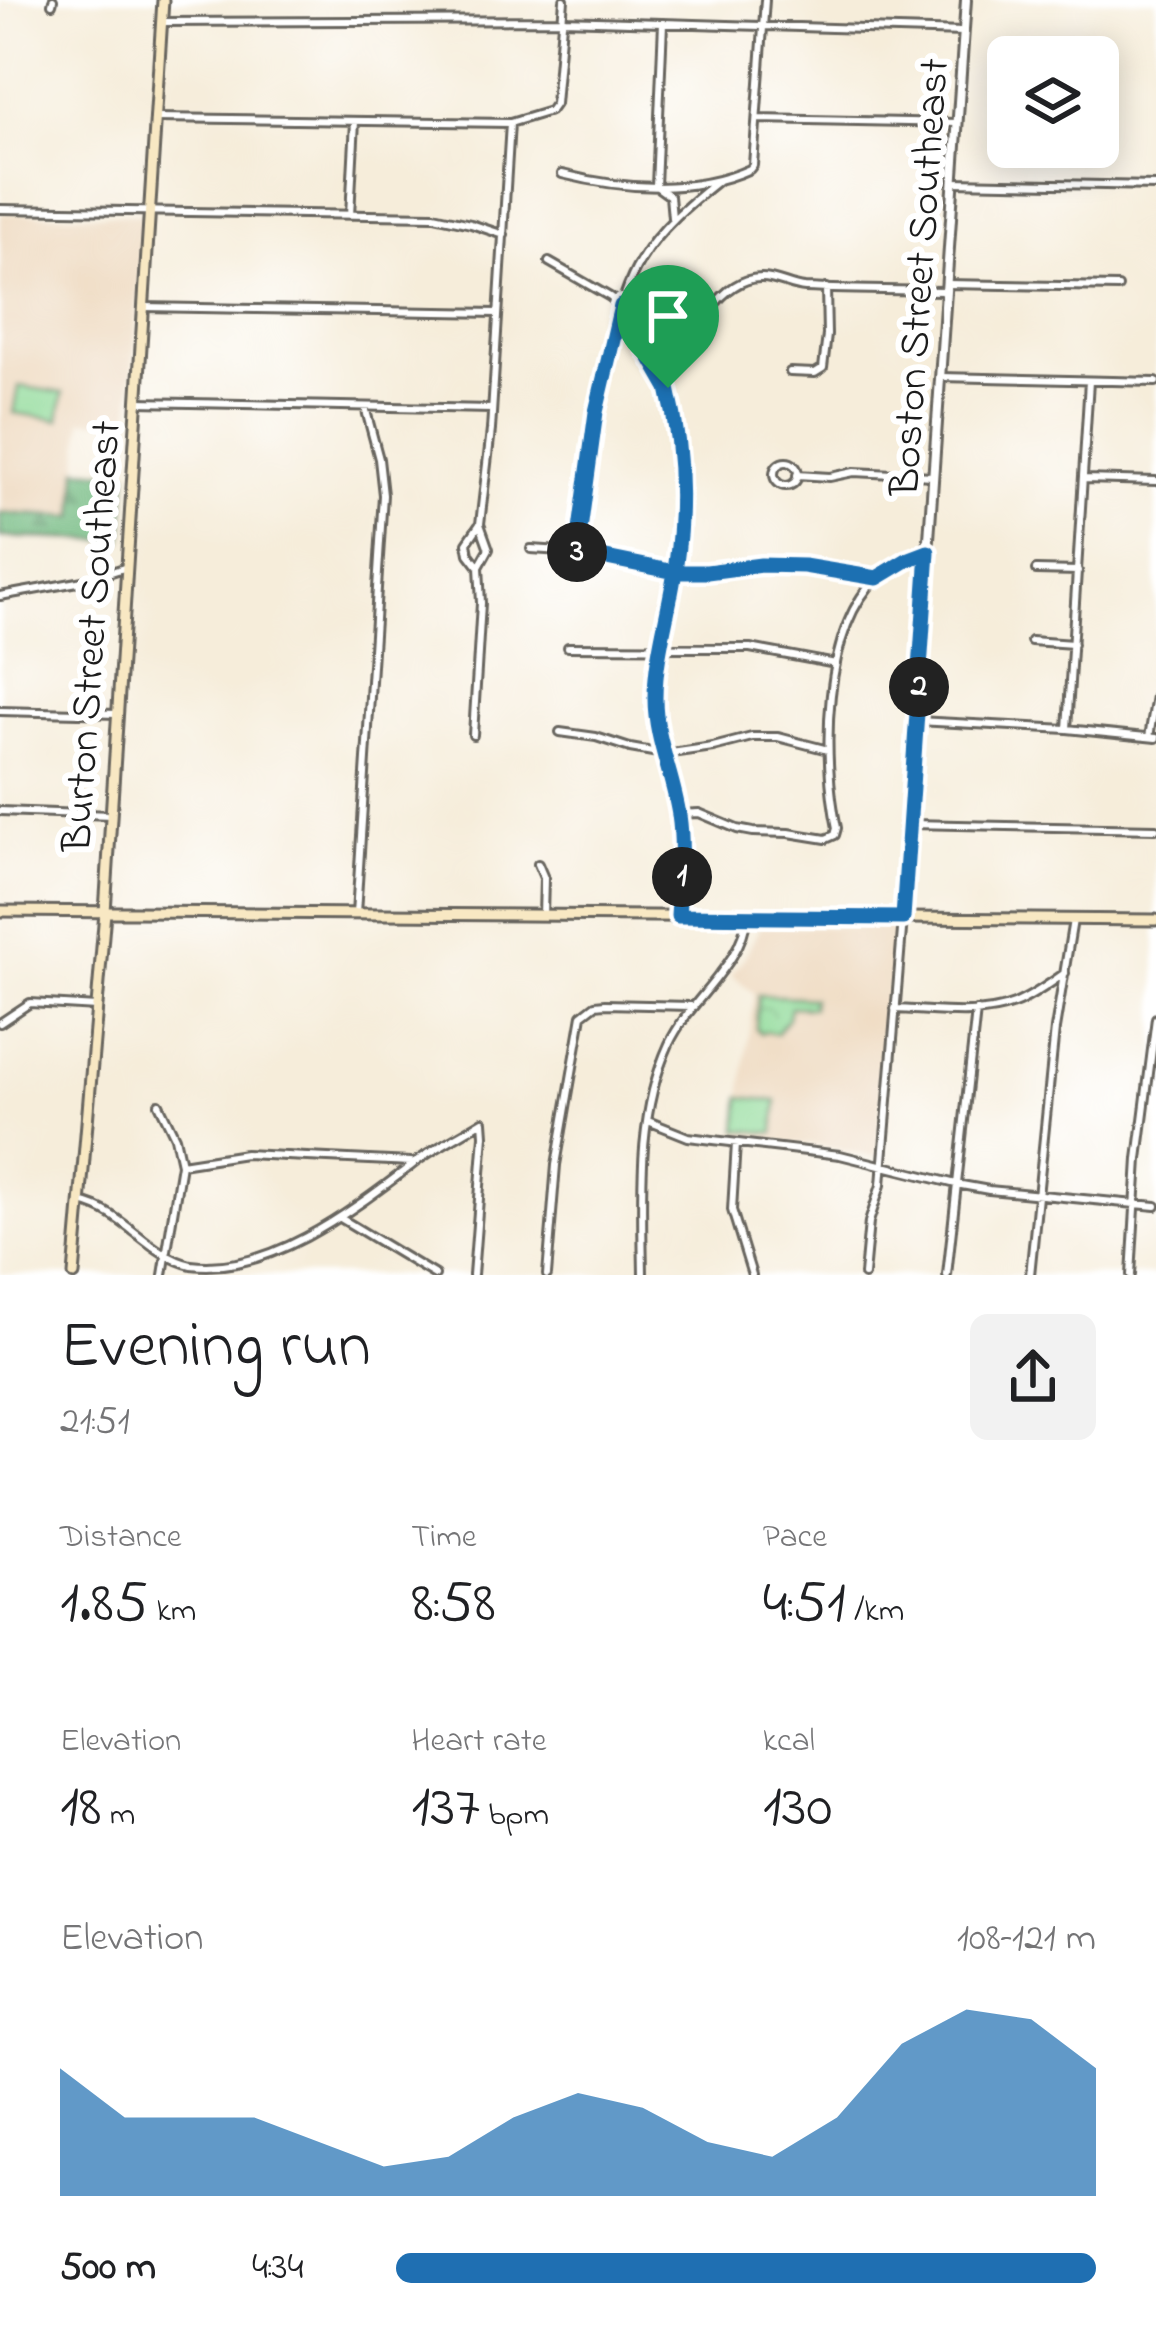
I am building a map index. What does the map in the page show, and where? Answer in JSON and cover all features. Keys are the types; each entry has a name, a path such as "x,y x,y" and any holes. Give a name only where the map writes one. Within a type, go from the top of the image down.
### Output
{"main road":[{"name":"Burton Street Southeast","path":"74,1275 112,814 164,0"},
{"path":"0,911 1156,920"}],"street":[{"path":"155,118 510,123 553,108 564,0"},
{"path":"562,174 656,186 747,171 753,165 758,119 765,0"},
{"name":"Boston Street Southeast","path":"865,1275 869,1222 881,1185 903,918 966,0"},
{"path":"162,22 563,20 964,32"},
{"path":"656,186 663,23"},
{"path":"758,119 958,123"},
{"path":"350,215 355,121"},
{"path":"478,567 489,549 481,524 510,123"},
{"path":"577,552 596,412 621,306 642,258 671,221 719,179"},
{"path":"953,182 1156,186"},
{"path":"656,186 670,196 671,221"},
{"path":"0,209 434,216 504,236"},
{"path":"549,262 621,306 668,388 682,464 675,572 660,648 655,710 679,814 678,916"},
{"path":"668,388 694,333 729,290 755,278 826,288 1118,287"},
{"path":"790,372 814,373 823,368 826,288"},
{"path":"143,307 498,314"},
{"path":"940,377 1156,382"},
{"path":"1067,729 1089,381"},
{"path":"137,403 492,409"},
{"path":"356,914 382,495 379,459 365,406"},
{"path":"797,475 933,476"},
{"path":"1084,479 1156,481"},
{"path":"473,735 482,603 478,567 467,543 481,524"},
{"path":"531,549 577,552 675,572 804,566 877,578"},
{"path":"679,814 699,813 753,832 835,835 828,750 840,643 856,605 877,578 928,552"},
{"path":"0,596 83,581 128,567"},
{"path":"1036,570 1078,571"},
{"path":"1030,641 1073,644"},
{"path":"568,647 750,648 836,664"},
{"path":"917,722 1153,737 1156,696"},
{"path":"0,711 118,714"},
{"path":"560,732 664,754 752,737 778,737 828,750"},
{"path":"0,811 112,814"},
{"path":"910,824 1156,829"},
{"path":"538,864 544,878 543,916"},
{"path":"643,1275 641,1208 653,1090 664,1056 691,1006 743,942 746,918"},
{"path":"1030,1275 1054,1030 1073,920"},
{"path":"895,1009 976,1011 1014,1004 1065,973"},
{"path":"0,1023 30,1004 97,1007"},
{"path":"547,1275 556,1165 582,1015 605,1004 691,1006"},
{"path":"947,1275 976,1011"},
{"path":"1131,1275 1134,1203 1156,1018"},
{"path":"159,1104 175,1136 181,1164 163,1275"},
{"path":"80,1202 113,1215 167,1256 205,1268 238,1267 309,1239 415,1162 483,1121 473,1275"},
{"path":"648,1121 688,1136 840,1155 956,1184 1156,1206"},
{"path":"736,1143 733,1210 752,1275"},
{"path":"181,1164 244,1154 415,1162"},
{"path":"342,1219 435,1275"}],"shaded area":[{"path":"0,214 143,215 130,423 82,420 75,518 0,513"},
{"path":"760,927 895,927 877,1157 736,1137 754,993 731,975"}],"green space":[{"path":"19,386 63,393 59,420 14,413"},
{"path":"78,469 128,473 123,541 0,537 0,513 75,517"},
{"path":"758,995 813,998 812,1008 790,1007 776,1034 760,1033 756,1029"},
{"path":"741,1097 777,1101 774,1133 738,1130"}],"route":[{"path":"668,388 621,306 596,412 577,552 675,572 804,566 877,578 928,552 903,918 678,916 682,878 679,814 660,742 655,700 675,572 681,494 682,464 668,388"}]}
